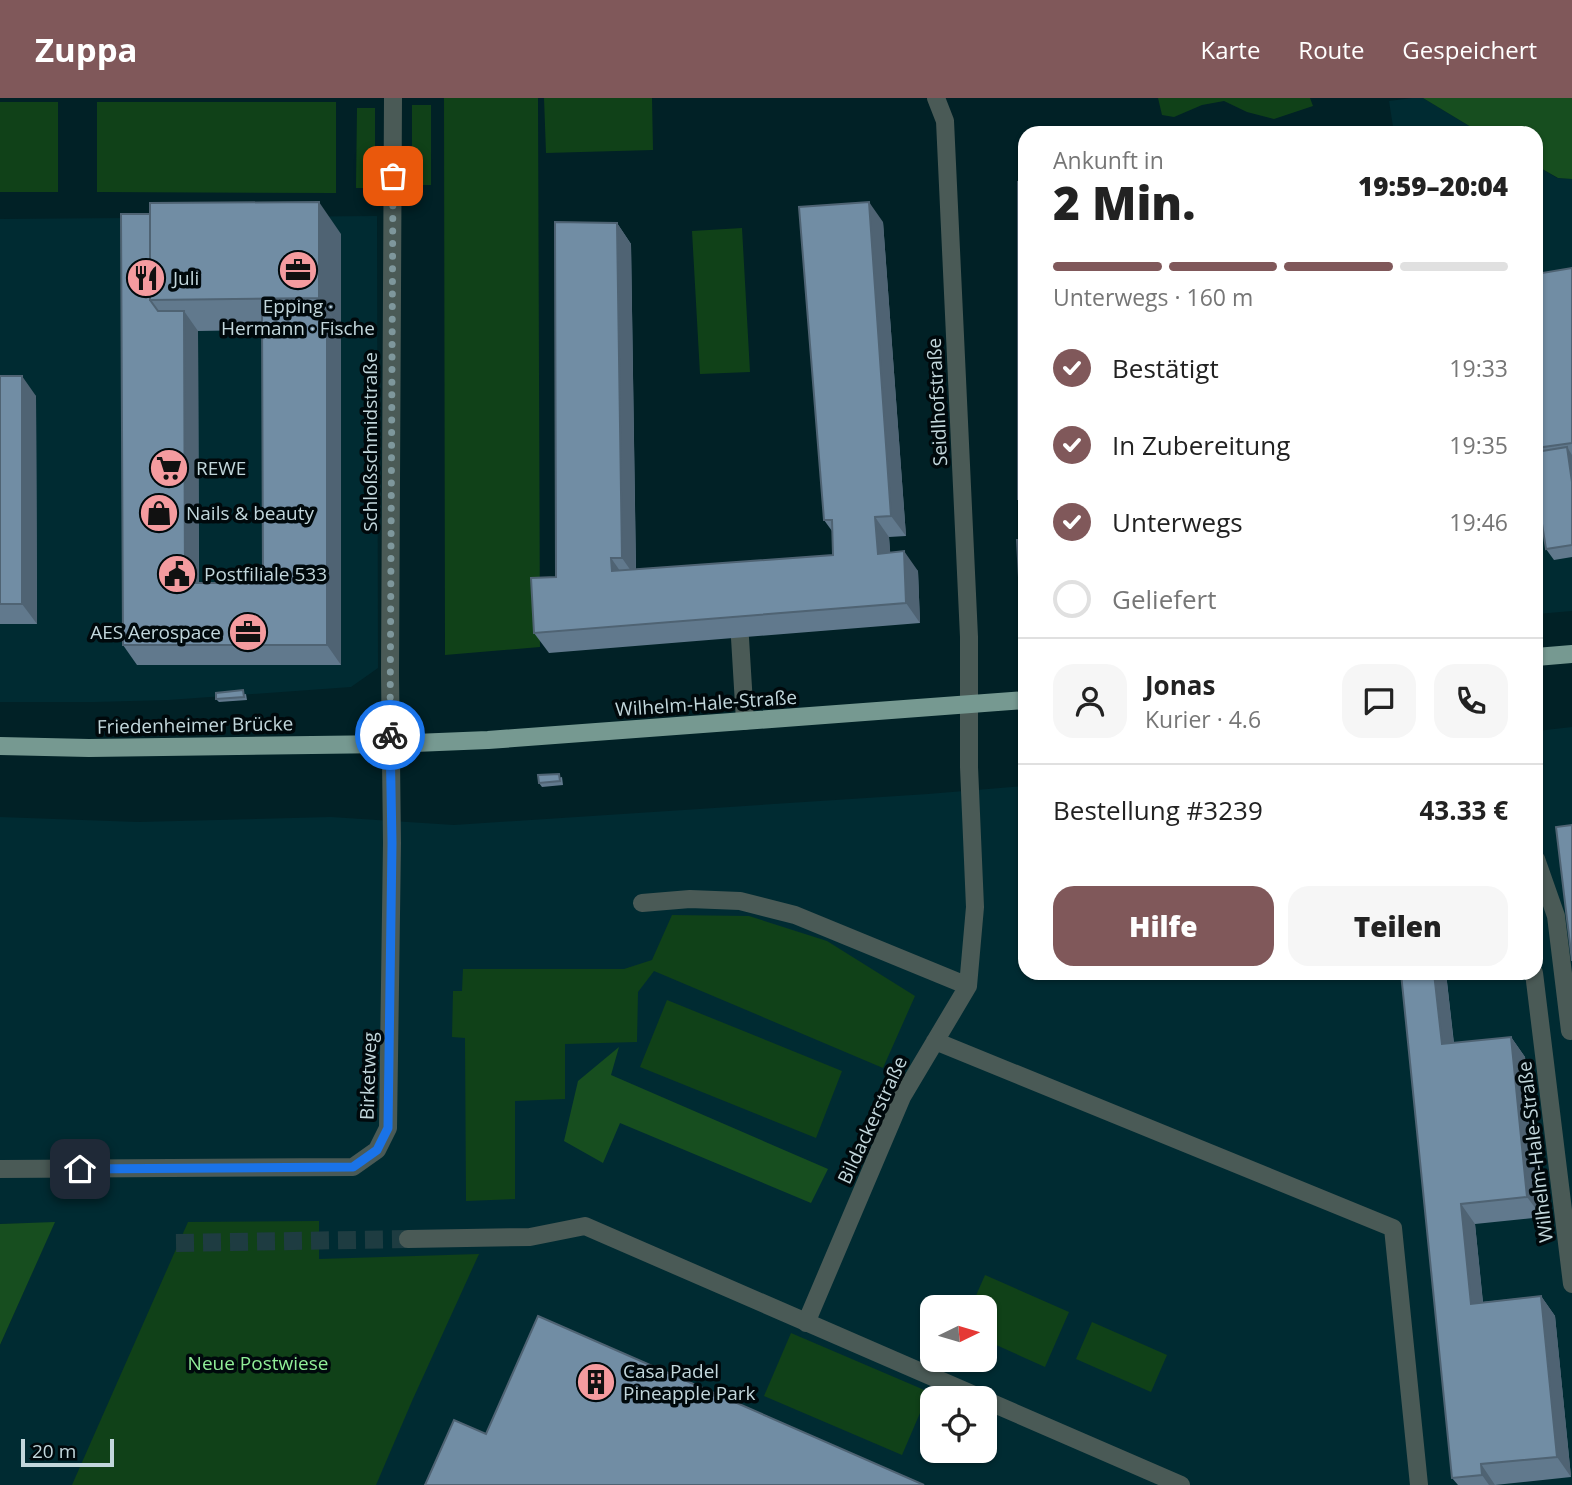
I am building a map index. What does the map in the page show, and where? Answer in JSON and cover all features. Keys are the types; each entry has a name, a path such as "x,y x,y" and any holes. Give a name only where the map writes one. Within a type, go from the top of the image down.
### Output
{"main road":[{"path":"1543,656 1572,654"},
{"name":"Wilhelm-Hale-Straße","path":"390,744 488,740 1018,701"},
{"name":"Friedenheimer Brücke","path":"0,746 89,748 390,744"}],"street":[{"name":"Schloßschmidstraße","path":"390,744 393,98"},
{"name":"Seidlhofstraße","path":"936,98 945,121 970,705"},
{"path":"740,638 745,721"},
{"name":"Bildackerstraße","path":"806,1323 894,1138 902,1097 968,986 975,907 969,767 970,705"},
{"name":"Birketweg","path":"0,1170 353,1167 377,1150 388,1128 392,856 390,744"},
{"path":"1543,879 1556,916 1570,1031"},
{"path":"642,903 690,899 740,901 795,915 968,986"},
{"name":"Wilhelm-Hale-Straße","path":"1535,980 1572,1284"},
{"path":"935,1041 1393,1228 1419,1485"},
{"path":"408,1239 530,1237 584,1226 953,1386"},
{"path":"997,1405 1181,1485"}],"shaded area":[{"path":"1423,98 1469,126 1393,126 1389,101"},
{"path":"1543,170 1557,178 1572,179 1572,611 1543,613"},
{"path":"377,216 378,668 351,687 168,700 0,702 0,219"},
{"path":"1572,727 1572,1485 0,1485 0,1345 54,1223 0,1224 0,817 138,822 331,817 454,825 1018,787 1018,980 1543,980 1543,730"}],"green space":[{"path":"444,98 538,98 540,647 445,655"},
{"path":"544,98 652,98 653,150 546,153"},
{"path":"1158,98 1310,98 1313,106 1274,119 1247,112 1224,101 1202,105 1174,117 1162,115"},
{"path":"1423,98 1572,98 1572,179 1558,178 1543,169 1543,126 1469,126"},
{"path":"0,102 58,102 58,192 0,192"},
{"path":"97,102 336,102 336,193 97,192"},
{"path":"412,105 431,105 431,185 412,185"},
{"path":"357,108 375,108 375,188 356,188"},
{"path":"742,228 750,372 700,374 692,231"},
{"path":"672,915 749,916 827,941 915,996 883,1068 654,971 638,992 637,1042 565,1044 565,1099 515,1101 515,1199 466,1201 465,1038 452,1037 453,991 462,991 463,969 624,969 652,960"},
{"path":"667,1000 842,1071 816,1138 640,1067"},
{"path":"619,1047 611,1075 828,1169 811,1203 620,1123 603,1163 564,1141 578,1081"},
{"name":"Neue Postwiese","path":"319,1221 319,1259 479,1254 376,1485 72,1485 188,1222"},
{"path":"55,1222 0,1345 0,1224"},
{"path":"985,1275 1069,1312 1045,1367 998,1346 998,1295 976,1295"},
{"path":"1092,1322 1167,1355 1151,1392 1076,1359"},
{"path":"791,1333 920,1388 920,1413 902,1455 764,1396"}],"building":[{"path":"319,202 319,298 150,300 150,203"},
{"path":"869,202 891,516 875,517 878,554 904,551 906,603 534,633 531,578 556,577 555,222 617,223 622,558 611,558 612,571 833,555 832,520 824,520 799,207"},
{"path":"121,214 150,214 150,300 158,311 184,311 185,583 263,583 262,310 327,310 327,645 123,645"},
{"path":"1572,268 1572,443 1543,447 1543,273"},
{"path":"0,376 22,376 22,604 0,604"},
{"path":"1567,447 1572,482 1572,545 1546,549 1543,530 1543,451"},
{"path":"243,690 244,697 216,699 216,693"},
{"path":"559,774 560,781 539,783 538,775"},
{"path":"1572,825 1572,961 1556,827"},
{"path":"1402,980 1435,980 1442,1044 1511,1037 1527,1197 1461,1204 1471,1304 1541,1296 1557,1457 1481,1464 1482,1475 1452,1478"},
{"name":"Casa Padel Pineapple Park","path":"538,1316 924,1485 425,1485 454,1420 486,1434"}],"tunnel":[{"path":"176,1243 408,1239"}],"way so far":[{"path":"390,735 393,176"}],"place":[{"name":"Epping · Hermann · Fische","path":"298,270"},
{"name":"Juli","path":"146,278"},
{"name":"REWE","path":"169,468"},
{"name":"Nails & beauty","path":"159,513"},
{"name":"Postfiliale 533","path":"177,574"},
{"name":"AES Aerospace","path":"248,632"},
{"name":"Casa Padel Pineapple Park","path":"596,1382"}],"route":[{"path":"80,1169 353,1167 377,1150 388,1128 392,843 390,735"}]}
